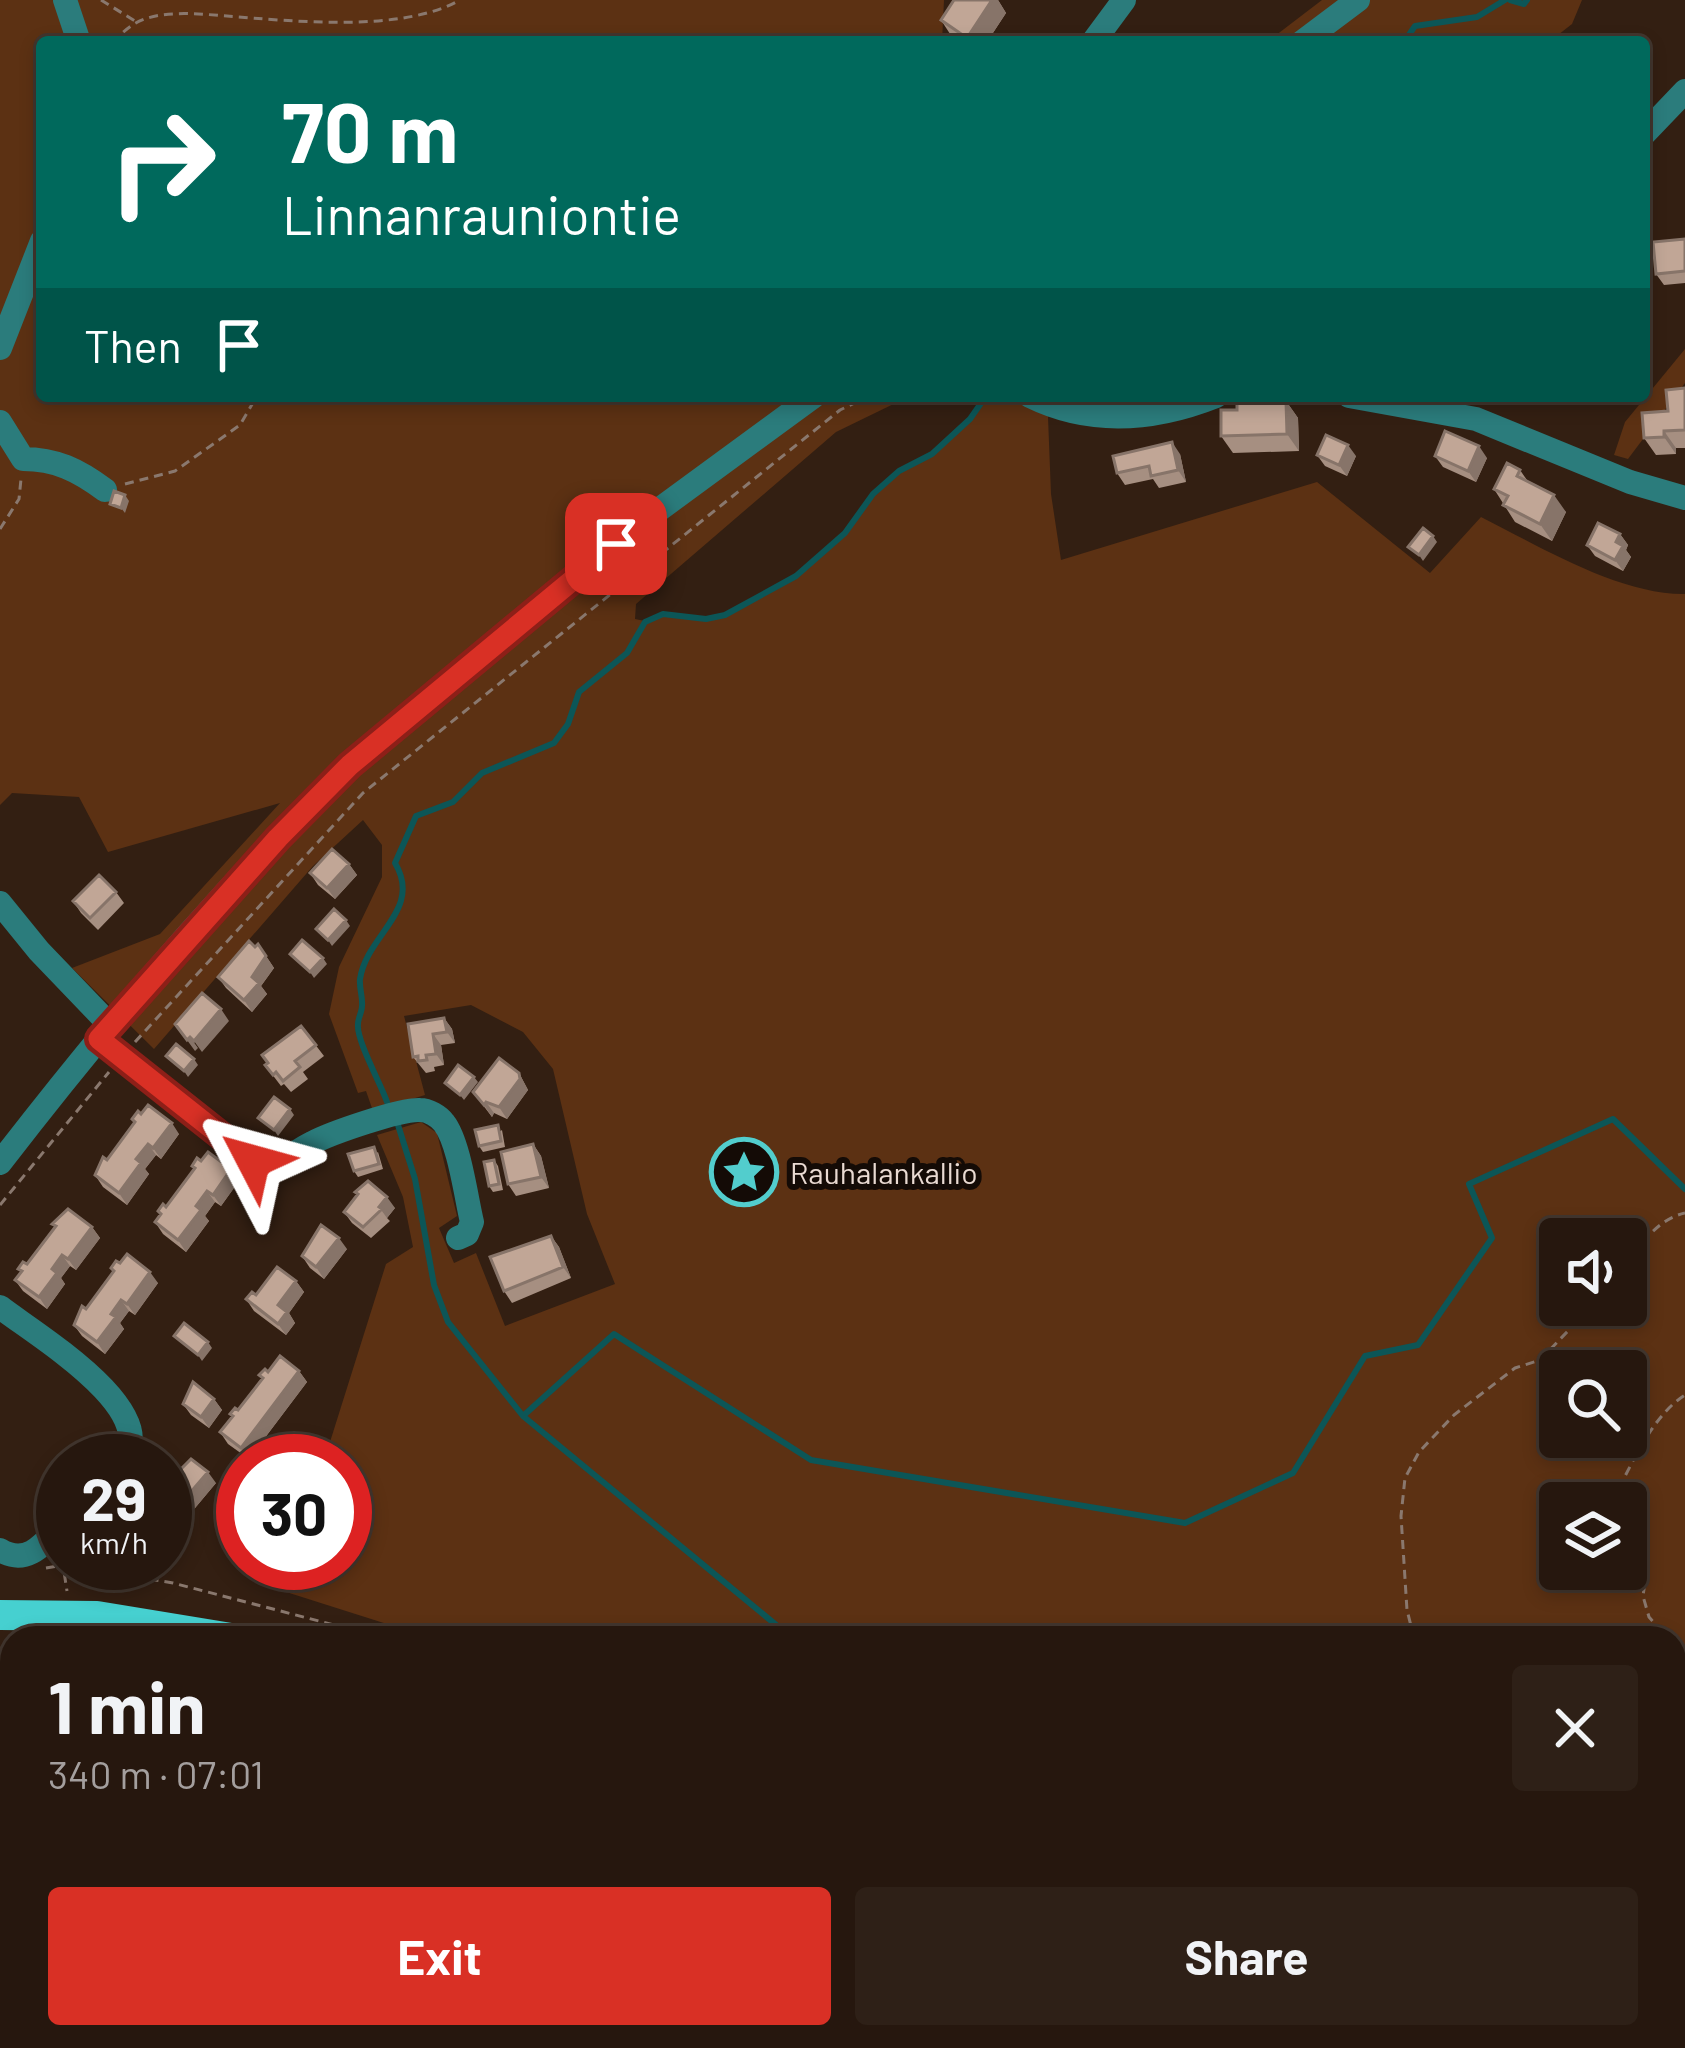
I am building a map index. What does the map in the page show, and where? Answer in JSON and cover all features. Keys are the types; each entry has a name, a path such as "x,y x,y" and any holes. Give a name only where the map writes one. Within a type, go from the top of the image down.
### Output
{"main road":[{"path":"0,1616 97,1616 158,1626"}],"street":[{"path":"65,0 77,36"},
{"path":"1097,36 1124,0"},
{"path":"1310,36 1358,0"},
{"path":"1650,128 1685,91"},
{"path":"0,348 36,256"},
{"path":"0,1163 105,1032 305,808 350,765 649,517 806,402"},
{"path":"1042,402 1062,412 1100,419 1178,411 1201,402"},
{"path":"1382,402 1476,419 1630,482 1685,498"},
{"path":"0,422 23,459 50,459 82,472 105,490"},
{"path":"0,903 121,1057 253,1161 278,1165 326,1136 408,1112 434,1114 451,1137 472,1222 467,1234 458,1238"},
{"path":"0,1307 108,1391 124,1409 128,1434"},
{"path":"0,1550 10,1556 36,1552"}],"path":[{"path":"101,0 136,22"},
{"path":"119,36 136,22 196,14 352,22 408,15 460,0"},
{"path":"105,490 176,472 240,425 253,402"},
{"path":"0,1205 121,1057 363,793 822,424 859,402"},
{"path":"0,529 19,499 23,459"},
{"path":"1647,1240 1670,1216 1685,1213"},
{"path":"1411,1626 1402,1516 1405,1478 1419,1451 1454,1415 1515,1368 1540,1360 1573,1326"},
{"path":"1621,1482 1638,1450 1673,1403 1685,1395"},
{"path":"31,1571 36,1570"},
{"path":"192,1588 338,1626"},
{"path":"1644,1590 1649,1617 1657,1626"}],"shaded area":[{"path":"0,0 944,0 942,36 36,36 36,402 898,402 836,432 636,604 635,619 645,621 663,614 706,619 725,615 796,576 845,533 873,494 899,471 932,453 982,402 1124,402 1061,404 1048,417 1051,494 1061,560 1317,482 1430,573 1481,517 1607,578 1685,594 1685,1626 393,1626 283,1591 372,1590 372,1434 332,1434 386,1264 413,1247 403,1197 377,1135 421,1122 437,1133 457,1216 439,1228 454,1263 476,1253 505,1326 615,1284 587,1214 553,1069 523,1032 471,1005 404,1016 425,1095 373,1111 366,1091 358,1093 329,1014 339,967 382,877 382,845 363,820 313,866 154,1049 72,968 160,934 280,803 108,852 79,797 12,793 0,805"},
{"path":"1322,0 1582,0 1572,24 1557,36 1275,36"},
{"path":"1685,349 1685,383 1628,459 1614,455 1625,422 1641,402 1650,402 1650,392"}],"building":[{"path":"954,0 992,0 968,36 941,20"},
{"path":"1685,239 1685,271 1656,274 1653,242"},
{"path":"1685,388 1685,430 1644,438 1642,413 1668,411 1666,390"},
{"path":"1237,402 1286,402 1287,434 1221,436 1221,410 1237,410"},
{"path":"1445,431 1479,446 1468,471 1435,456"},
{"path":"1326,435 1348,445 1339,465 1317,455"},
{"path":"1172,442 1178,470 1151,476 1149,466 1117,473 1113,456"},
{"path":"1507,463 1520,470 1517,476 1554,495 1540,524 1503,505 1508,496 1494,489"},
{"path":"114,491 125,495 121,508 110,504"},
{"path":"1598,523 1620,534 1616,542 1623,546 1615,560 1587,545"},
{"path":"1423,528 1433,536 1419,555 1408,547"},
{"path":"332,849 349,864 327,888 310,873"},
{"path":"99,875 116,892 90,918 73,901"},
{"path":"334,909 346,920 328,940 316,929"},
{"path":"302,940 323,958 310,972 290,954"},
{"path":"249,941 255,947 258,944 266,956 252,977 259,983 244,1000 218,977"},
{"path":"202,993 221,1009 194,1041 187,1040 175,1024"},
{"path":"444,1018 447,1032 433,1034 436,1054 418,1061 418,1056 413,1057 408,1024"},
{"path":"301,1026 316,1045 295,1061 300,1067 283,1081 276,1072 273,1075 262,1055"},
{"path":"176,1044 194,1059 184,1071 166,1056"},
{"path":"499,1058 520,1079 499,1107 484,1105 473,1092"},
{"path":"458,1065 474,1077 460,1095 445,1083"},
{"path":"274,1097 290,1109 274,1130 258,1118"},
{"path":"148,1105 172,1123 153,1148 148,1144 136,1159 141,1163 119,1193 95,1175 103,1157 107,1160 135,1122 132,1119"},
{"path":"498,1125 501,1141 479,1146 475,1130"},
{"path":"533,1144 541,1177 508,1184 501,1152"},
{"path":"374,1147 379,1164 354,1171 348,1154"},
{"path":"208,1152 231,1169 213,1195 207,1191 196,1206 201,1210 178,1240 155,1222 161,1214 158,1211 195,1168 197,1158 201,1161"},
{"path":"494,1160 499,1184 489,1186 484,1162"},
{"path":"368,1181 387,1197 363,1227 344,1212"},
{"path":"68,1209 92,1227 68,1259 62,1255 52,1269 57,1273 39,1297 15,1280 22,1271 18,1269 23,1262 27,1264 56,1226 52,1224"},
{"path":"321,1225 339,1238 316,1267 302,1256"},
{"path":"551,1236 563,1267 504,1291 490,1257"},
{"path":"127,1254 150,1272 127,1304 121,1300 111,1314 116,1317 97,1342 74,1325 82,1306 86,1309 114,1271 116,1261 120,1263"},
{"path":"277,1267 296,1281 278,1305 287,1312 278,1324 246,1299 252,1292 256,1295"},
{"path":"184,1323 208,1342 198,1355 174,1336"},
{"path":"280,1356 299,1371 252,1434 220,1432 263,1378 259,1375 265,1369 268,1372"},
{"path":"193,1382 214,1399 201,1417 183,1404"},
{"path":"192,1460 208,1472 192,1491"}],"waterway":[{"path":"1408,36 1415,26 1477,17 1505,0"},
{"path":"1510,0 1524,4 1527,0"},
{"path":"387,1102 358,1031 360,979 372,948 398,908 402,880 395,863 416,816 453,802 482,773 554,743 568,724 579,692 627,653 645,622 663,614 706,619 725,615 796,576 845,533 873,494 899,471 932,454 982,402"},
{"path":"523,1416 614,1334 811,1460 1185,1523 1293,1473 1365,1356 1418,1345 1492,1238 1469,1184 1613,1119 1685,1189"},
{"path":"398,1125 415,1179 434,1285 448,1322 523,1416 777,1626"}],"place":[{"name":"Rauhalankallio","path":"744,1172"}],"route":[{"path":"253,1161 99,1039 305,808 350,765 616,544"}]}
